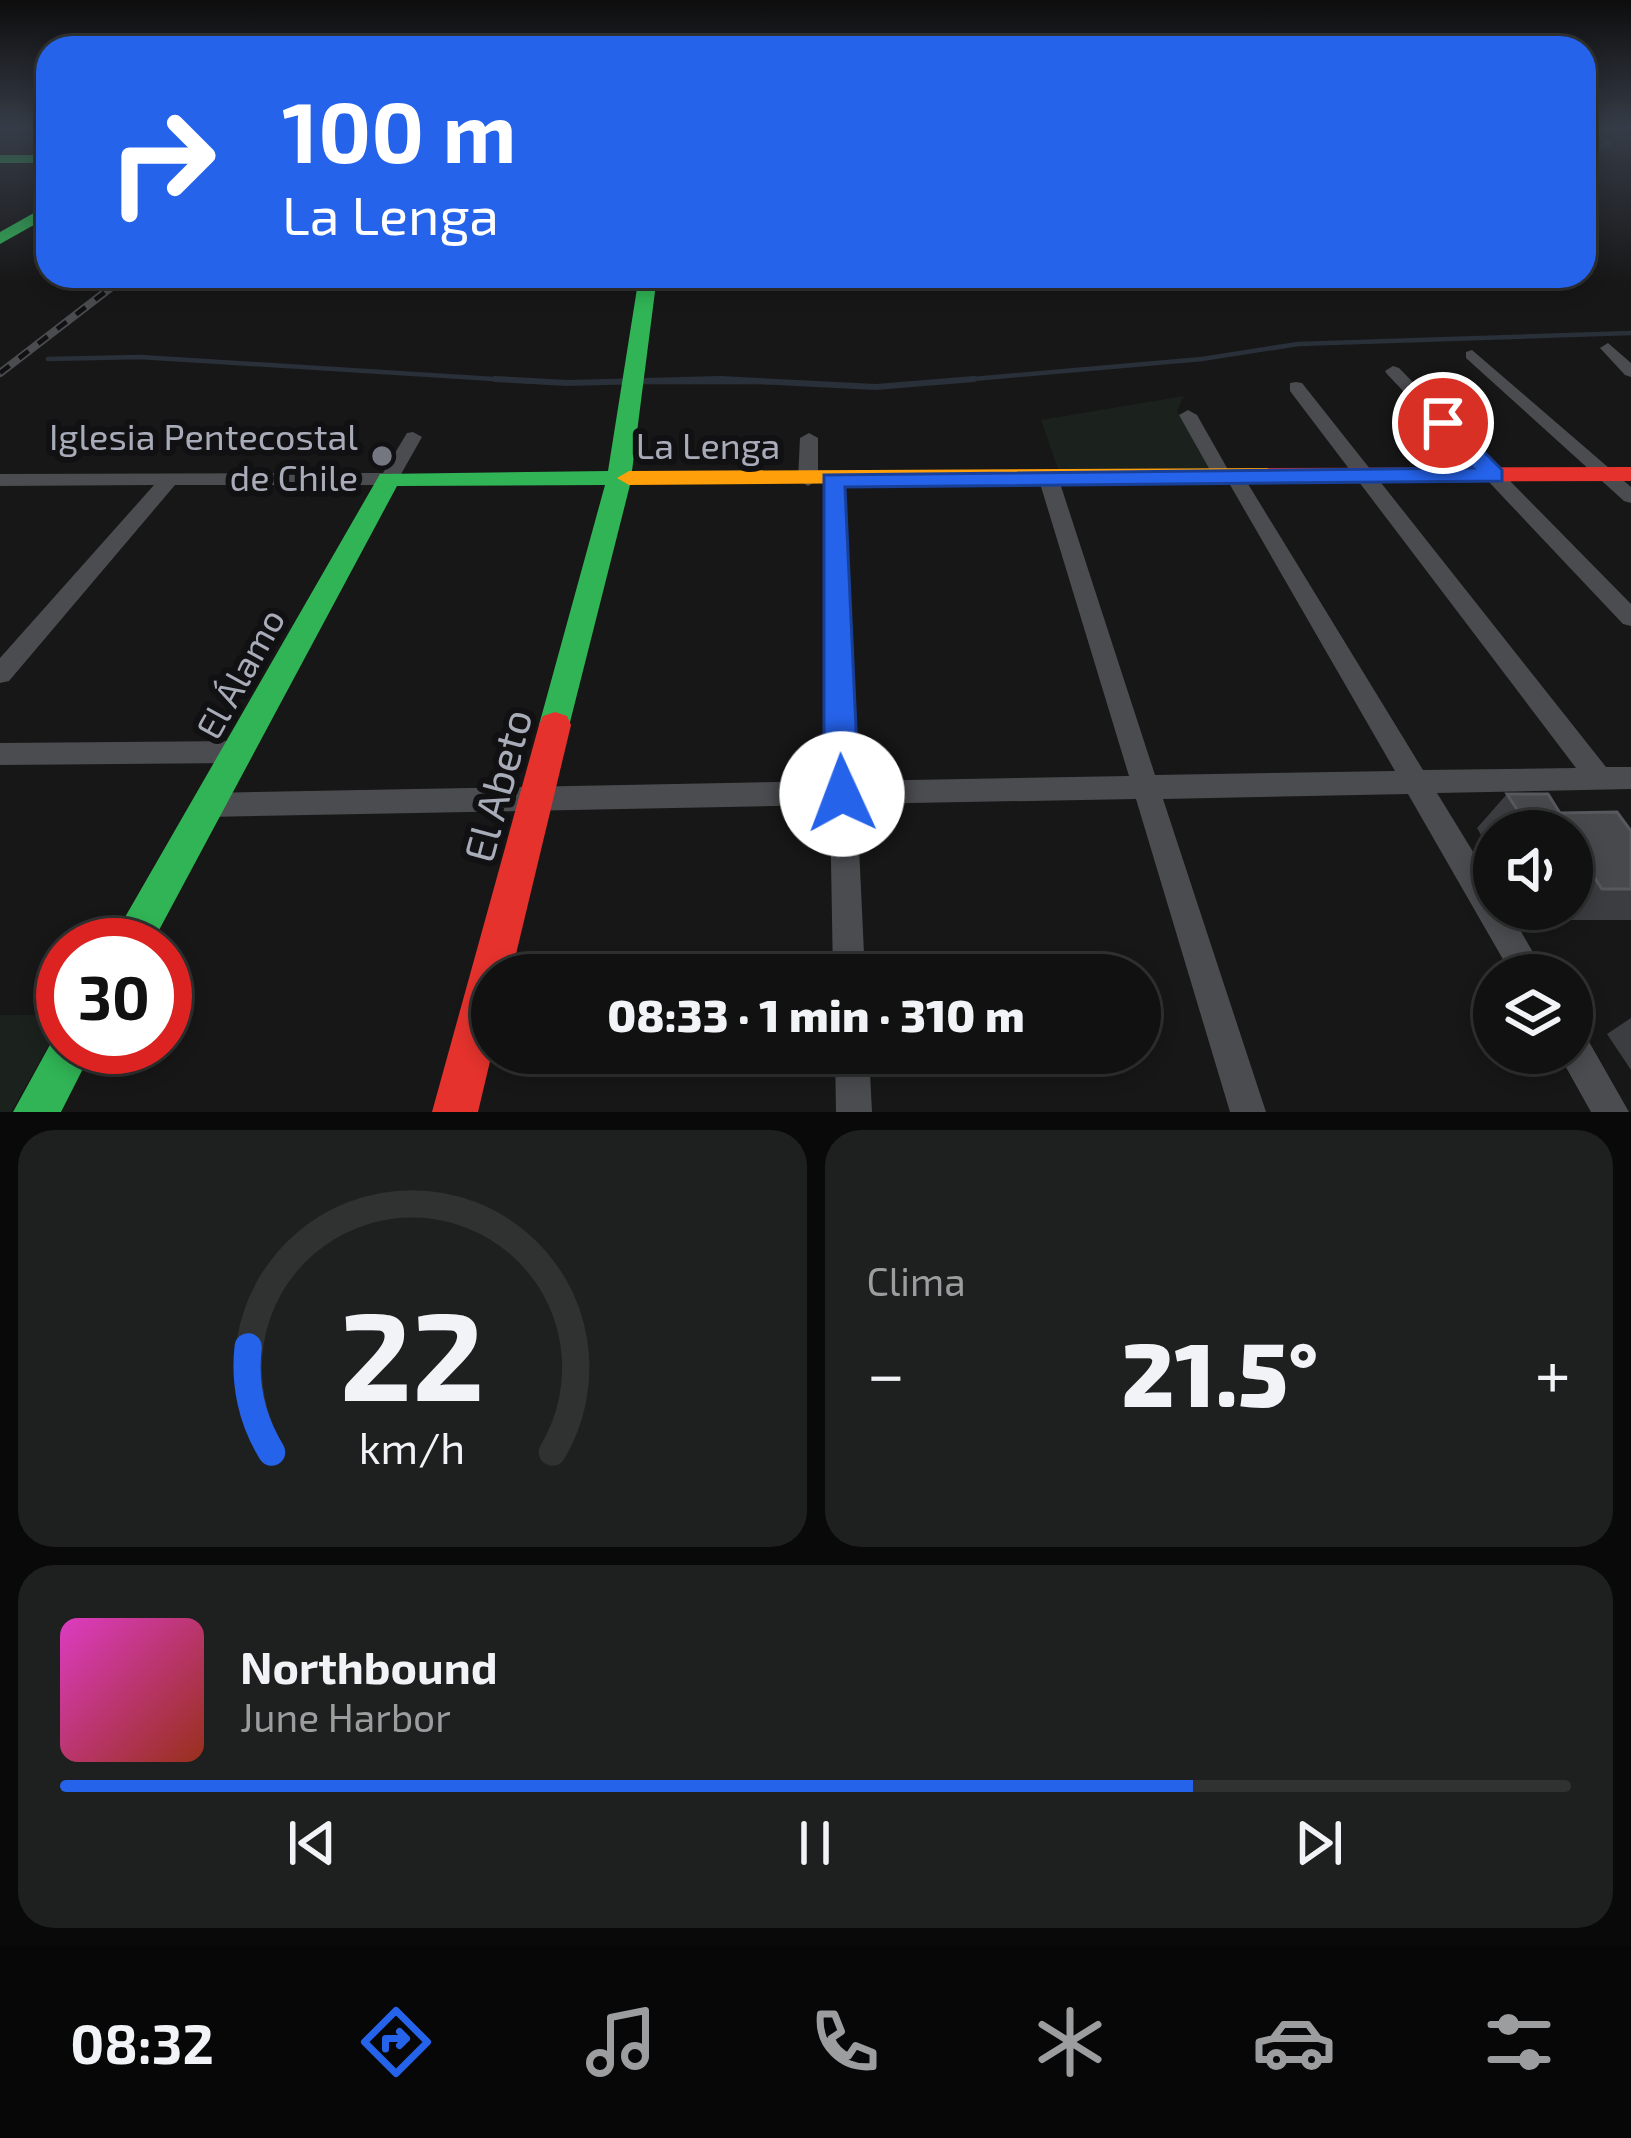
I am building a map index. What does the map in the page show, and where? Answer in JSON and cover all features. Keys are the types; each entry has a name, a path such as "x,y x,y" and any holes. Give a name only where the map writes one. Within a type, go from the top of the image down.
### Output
{"street":[{"path":"0,238 36,217"},
{"name":"El Abeto","path":"455,1112 619,480 645,288"},
{"path":"1608,348 1631,372"},
{"path":"1472,355 1619,474 1631,497"},
{"path":"1393,370 1631,619"},
{"path":"1296,387 1600,779"},
{"path":"1188,416 1518,954"},
{"name":"El Álamo","path":"144,918 413,437"},
{"path":"808,438 820,480 848,954"},
{"name":"La Lenga","path":"0,480 1049,480 1619,474"},
{"path":"1049,480 1248,1112"},
{"path":"0,674 168,481"},
{"path":"0,754 237,752"},
{"path":"207,805 1631,778"},
{"path":"36,1112 57,1074"},
{"path":"853,1074 854,1112"},
{"path":"1589,1074 1611,1112"}],"shaded area":[{"path":"1184,396 1177,411 1212,469 1058,469 1041,420"},
{"path":"0,1015 36,1015 36,1068 11,1112 0,1112"}],"building":[{"path":"1507,794 1548,794 1558,810 1517,810"},
{"path":"1593,812 1617,812 1631,831 1631,889 1602,889 1593,876"}],"waterway":[{"path":"964,380 1202,359 1298,344 1631,333"},
{"path":"48,359 140,357 500,379"},
{"path":"495,379 500,379"},
{"path":"500,379 568,383 720,379 876,387 964,380"},
{"path":"500,379 544,382"},
{"path":"964,380 974,379"},
{"path":"939,382 964,380"},
{"path":"622,382 770,382"}],"railway":[{"path":"0,373 110,288"}],"traffic: fast":[{"path":"0,239 36,217"},
{"path":"555,725 619,480 646,288"},
{"path":"144,918 389,479 629,478"},
{"path":"36,1112 57,1074"}],"traffic: slow":[{"path":"629,478 1269,475"}],"traffic: jam":[{"path":"1269,475 1631,474"},
{"path":"455,1112 555,725"}],"place":[{"name":"Iglesia Pentecostal de Chile","path":"382,456"}],"route":[{"path":"842,794 833,480 1493,476 1443,423"}]}
